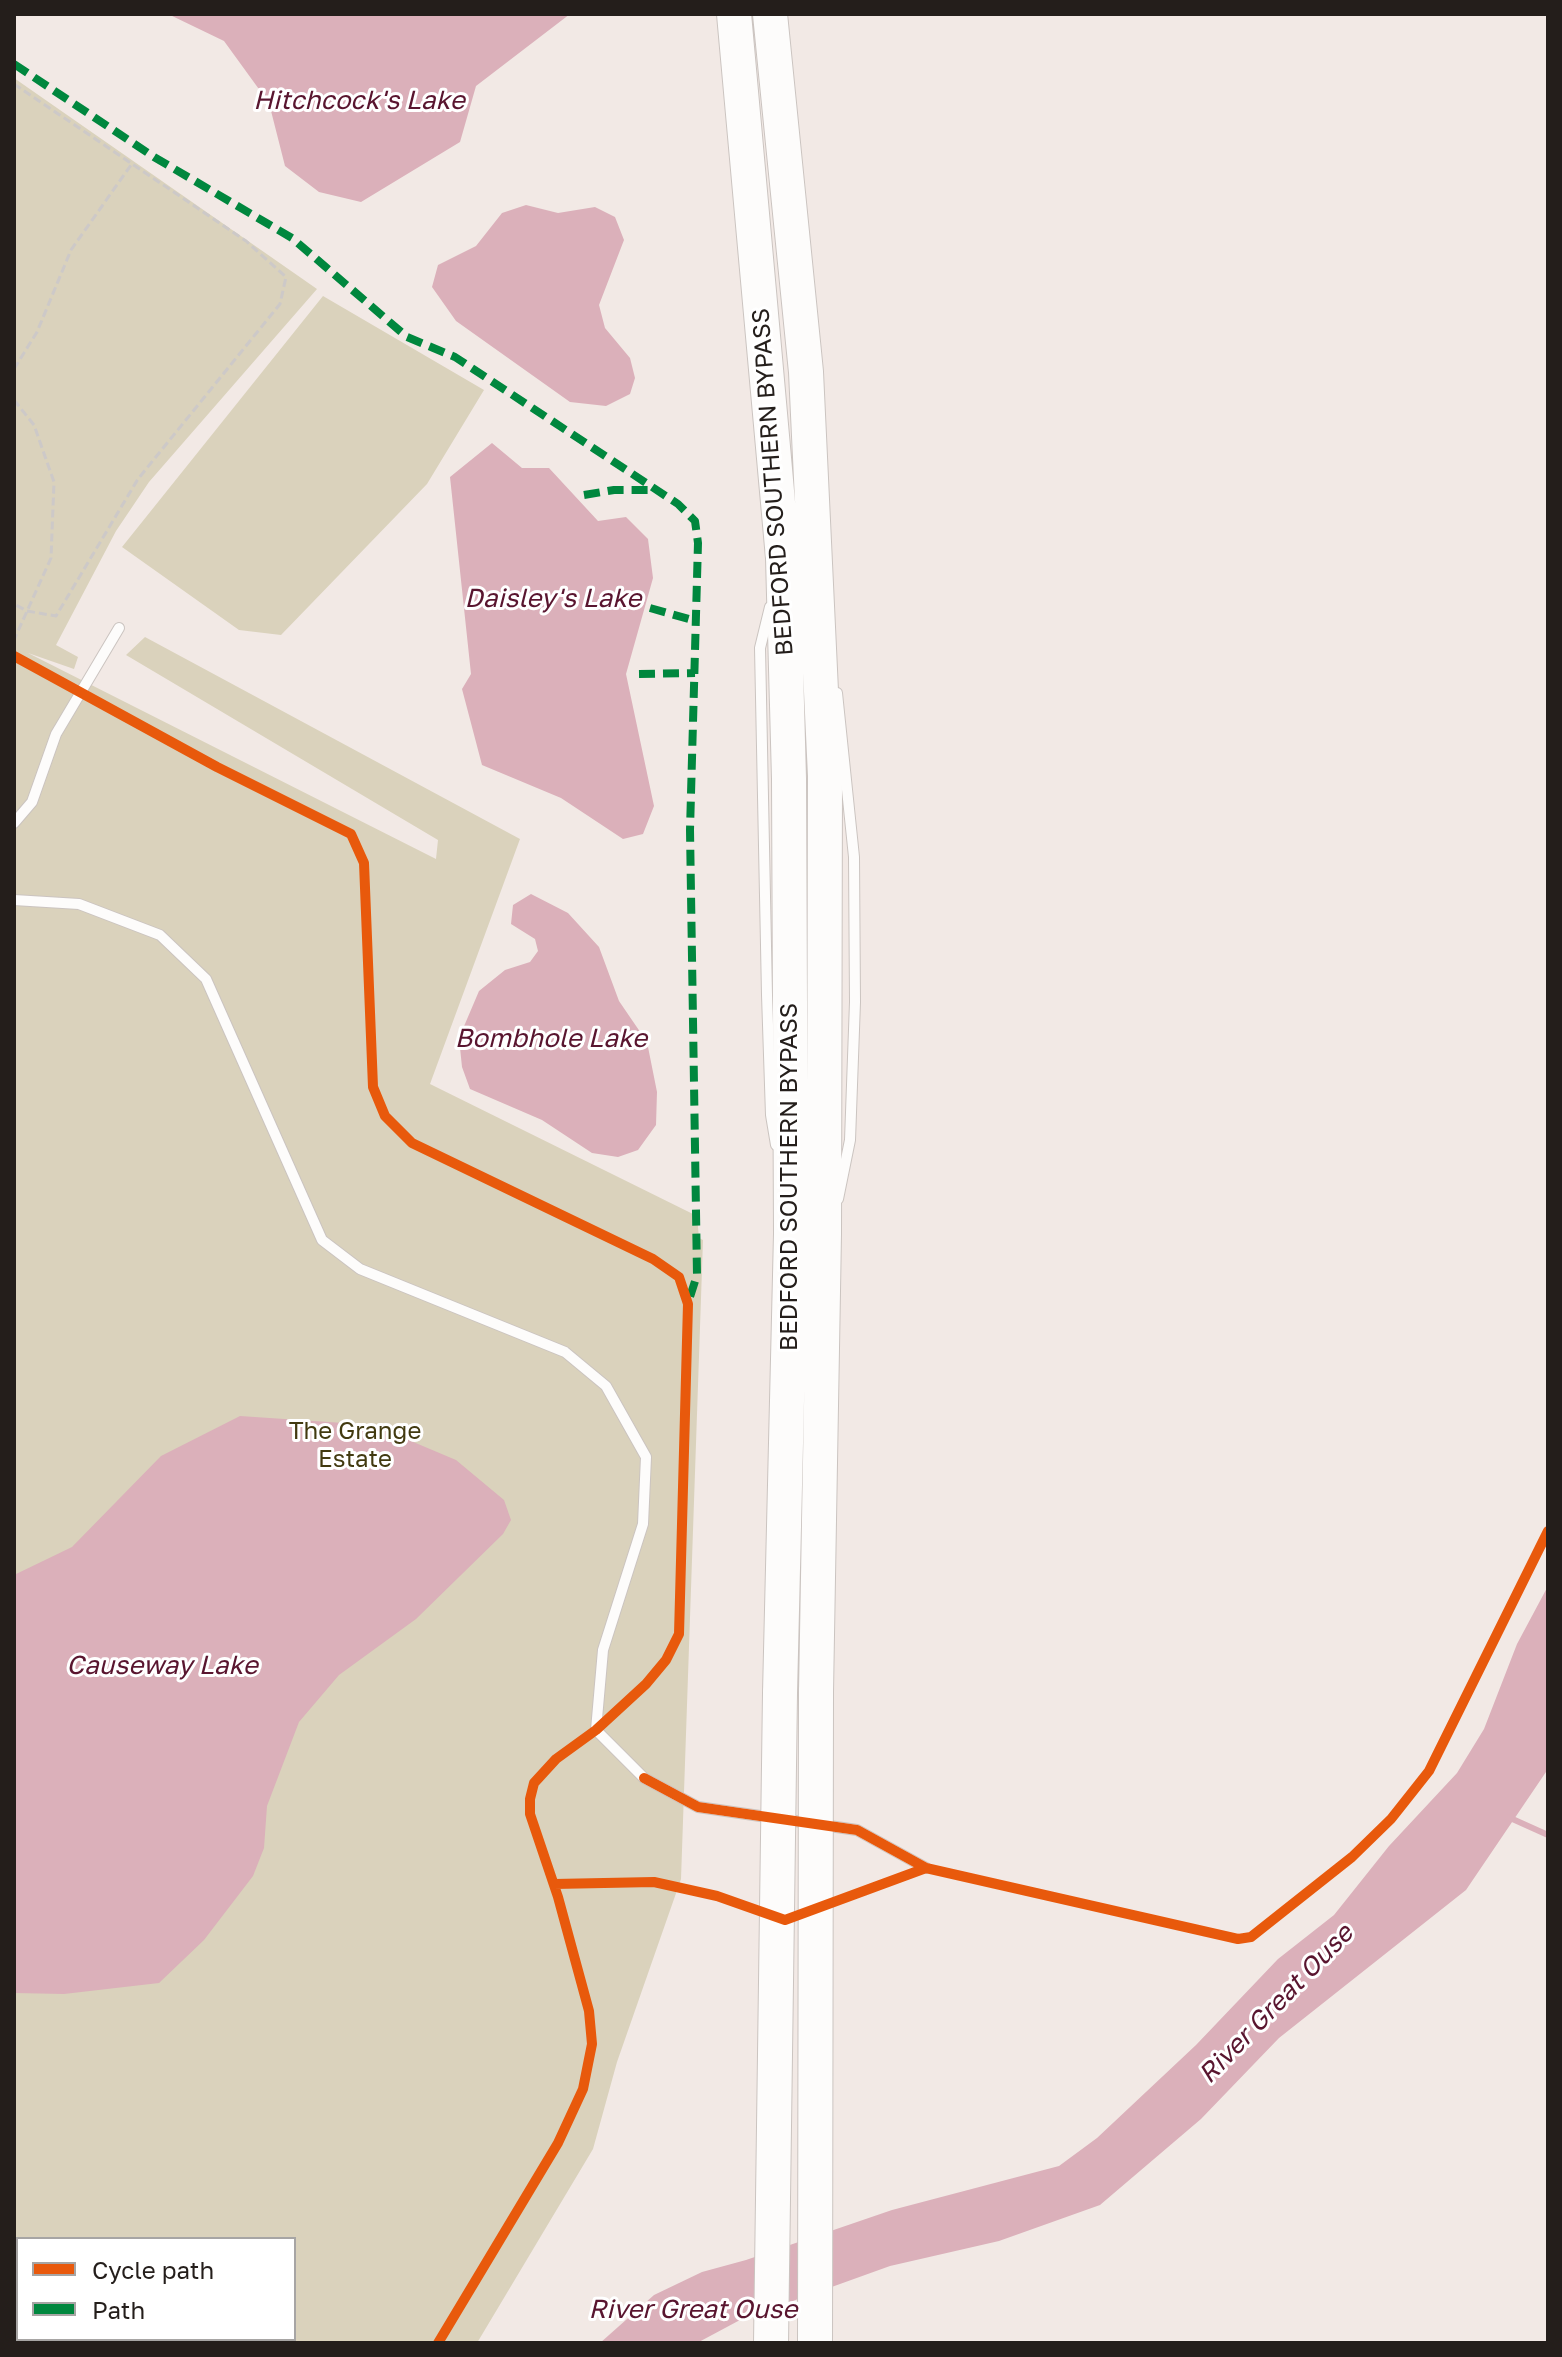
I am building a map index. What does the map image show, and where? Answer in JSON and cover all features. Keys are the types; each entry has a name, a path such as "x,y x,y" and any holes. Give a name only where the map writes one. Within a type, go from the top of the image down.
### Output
{"highway":[{"name":"BEDFORD SOUTHERN BYPASS","path":"734,14 783,558 789,779 791,1234 780,1693 771,2343"},
{"name":"BEDFORD SOUTHERN BYPASS","path":"770,14 806,372 825,776 824,1234 816,1692 815,2343"}],"lane":[{"path":"14,823 32,802 56,734 119,628"},
{"path":"14,900 79,904 160,935 206,979 322,1240 360,1269 565,1352 606,1386 646,1457 643,1524 603,1650 596,1730 644,1778 698,1807 857,1830 926,1868"}],"path":[{"path":"14,84 246,241 286,277 280,304 138,479 56,616 27,611 14,604"},
{"path":"14,369 37,332 71,250 131,165"},
{"path":"14,400 34,425 54,482 51,558 14,640"}],"green space":[{"name":"The Grange Estate","path":"14,78 317,289 149,482 116,531 56,645 78,657 74,669 28,653 436,859 438,840 126,655 145,637 520,839 430,1084 697,1216 699,1238 703,1240 681,1879 617,2062 593,2149 477,2343 14,2343"},
{"path":"323,296 484,390 427,484 281,635 239,630 122,547"}],"water":[{"name":"Hitchcock's Lake","path":"168,14 570,14 476,86 460,142 361,202 319,192 285,166 269,103 224,41"},
{"path":"526,205 558,213 595,207 615,217 624,240 599,305 605,328 630,358 635,378 630,394 606,406 570,402 456,321 432,287 438,265 476,246 502,213"},
{"name":"Daisley's Lake","path":"492,443 522,468 549,468 598,521 626,517 648,539 653,578 626,674 654,806 643,834 623,839 561,798 482,765 462,689 471,674 450,477"},
{"name":"Bombhole Lake","path":"531,894 568,913 599,947 619,1001 647,1042 657,1092 656,1125 638,1150 618,1157 592,1153 542,1120 470,1089 462,1067 459,1038 479,991 505,970 530,962 538,951 535,939 511,924 513,905"},
{"name":"Causeway Lake","path":"240,1416 373,1425 456,1460 504,1500 511,1520 503,1534 416,1619 339,1675 299,1722 267,1806 264,1848 253,1876 204,1940 159,1983 64,1994 14,1993 14,1575 72,1547 161,1456"},
{"name":"River Great Ouse","path":"1548,1586 1548,1769 1466,1890 1279,2038 1201,2119 1100,2205 999,2241 890,2266 740,2320 697,2343 600,2343 654,2295 702,2272 892,2210 1059,2166 1097,2138 1196,2045 1278,1959 1334,1915 1389,1846 1457,1773 1484,1729 1517,1644"}],"waterway":[{"path":"1508,1817 1548,1835"}],"marked path":[{"path":"14,64 154,157 292,238 407,337 455,357 678,504 695,521 698,543 690,830 697,1275 689,1300"},
{"path":"584,495 614,490 656,490"},
{"path":"650,608 696,621"},
{"path":"639,674 695,673"}],"cycle path":[{"path":"14,656 217,767 351,834 364,863 373,1087 385,1116 412,1143 653,1259 679,1277 688,1304 679,1634 666,1660 646,1684 596,1730 556,1759 534,1783 530,1799 530,1814 558,1897 589,2011 592,2044 583,2089 558,2143 438,2343"},
{"path":"644,1778 698,1807 857,1830 926,1868 1238,1939 1251,1937 1352,1857 1391,1819 1429,1771 1548,1531"},
{"path":"554,1884 654,1882 717,1896 785,1920 926,1868"}]}
